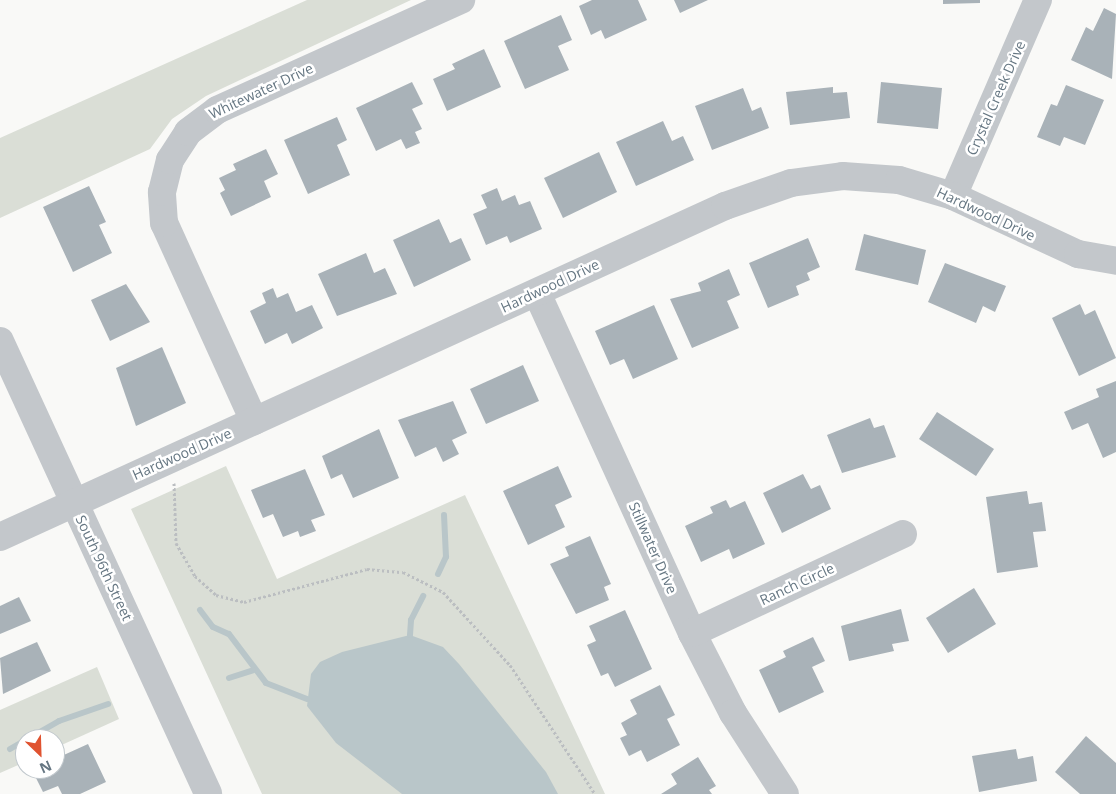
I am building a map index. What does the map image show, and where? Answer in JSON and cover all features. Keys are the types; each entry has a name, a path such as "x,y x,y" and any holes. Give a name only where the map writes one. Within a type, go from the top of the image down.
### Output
{"street":[{"name":"Whitewater Drive","path":"254,421 164,223 162,192 170,160 188,132 217,110 461,0"},
{"name":"Crystal Creek Drive","path":"953,196 1038,0"},
{"name":"Hardwood Drive","path":"0,537 725,206 791,183 872,176 953,196 1054,245 1116,261"},
{"name":"Stillwater Drive","path":"537,293 692,633 733,713 785,794"},
{"name":"South 96th Street","path":"0,342 208,794"},
{"name":"Ranch Circle","path":"692,633 903,534"}],"path":[{"path":"166,461 177,499 176,543 195,576 216,596 244,602 367,569 403,572 430,582 510,665 595,794"}],"shaded area":[{"path":"307,0 411,0 206,96 172,119 150,149 0,218 0,138"},
{"path":"226,466 277,579 465,495 605,794 262,794 131,509"},
{"path":"410,635 443,647 459,664 546,772 558,794 402,794 336,743 307,706 311,674 320,662 342,652"},
{"path":"97,667 119,719 65,743 65,729 15,729 15,766 0,773 0,710"}],"building":[{"path":"592,0 638,0 647,20 605,39 601,30 591,35 579,6"},
{"path":"674,0 708,0 680,13"},
{"path":"943,0 980,0 980,3 943,4"},
{"path":"1104,8 1116,14 1112,79 1071,60 1086,27 1093,31"},
{"path":"561,15 572,40 558,46 569,70 525,89 504,41"},
{"path":"484,49 501,87 447,111 433,79 455,69 452,64"},
{"path":"412,82 423,104 412,109 422,129 415,132 420,143 406,149 401,139 376,151 356,108"},
{"path":"881,82 942,88 938,129 877,123"},
{"path":"1066,85 1104,100 1085,145 1064,137 1060,146 1037,137 1051,104 1057,106"},
{"path":"833,87 833,93 847,92 850,118 790,125 786,92"},
{"path":"743,88 752,111 761,107 769,128 712,150 695,106"},
{"path":"337,117 347,140 337,145 350,175 308,194 284,140"},
{"path":"663,121 672,141 683,136 694,160 636,186 616,142"},
{"path":"266,149 278,174 264,181 271,197 231,216 220,193 225,190 219,178 236,170 233,164"},
{"path":"599,152 617,192 563,218 544,178"},
{"path":"89,186 106,222 99,225 112,253 73,272 43,207"},
{"path":"497,188 502,201 515,195 519,205 530,201 542,229 510,243 507,236 486,245 473,214 487,208 481,195"},
{"path":"439,219 450,243 461,238 471,260 414,287 393,240"},
{"path":"864,234 926,250 918,285 855,270"},
{"path":"808,238 820,267 807,273 810,280 796,286 799,295 768,308 749,263"},
{"path":"366,253 374,273 385,268 397,294 337,316 318,274"},
{"path":"945,263 1006,286 995,312 983,306 976,323 928,302"},
{"path":"729,269 740,295 727,301 739,328 692,348 670,299 701,291 698,283"},
{"path":"126,284 150,322 110,341 91,300"},
{"path":"273,288 277,298 288,293 296,312 312,305 323,328 292,344 287,333 265,344 250,311 266,303 262,293"},
{"path":"1080,304 1085,315 1095,310 1116,358 1079,376 1052,318"},
{"path":"654,305 678,359 633,379 624,359 610,365 595,331"},
{"path":"162,347 186,403 136,426 116,368"},
{"path":"523,365 539,401 486,424 470,389"},
{"path":"1116,381 1116,452 1103,458 1088,423 1072,430 1064,412 1099,397 1096,389"},
{"path":"453,401 467,433 452,440 459,454 443,462 436,447 415,457 398,420"},
{"path":"937,412 994,449 976,476 919,439"},
{"path":"870,418 874,428 884,425 896,457 842,473 827,435"},
{"path":"379,429 399,478 353,498 342,474 331,479 322,456"},
{"path":"558,466 572,497 555,505 565,527 528,545 503,491"},
{"path":"305,469 325,515 311,520 316,531 300,537 298,531 283,537 273,514 263,518 251,490"},
{"path":"803,474 811,489 820,485 831,509 782,533 763,493"},
{"path":"1027,491 1029,504 1042,502 1046,531 1033,532 1038,567 997,573 986,497"},
{"path":"726,500 730,508 745,501 765,544 733,559 729,549 701,562 685,526 713,513 710,507"},
{"path":"590,536 611,584 604,587 609,600 576,614 550,564 569,556 565,547"},
{"path":"974,588 996,624 948,653 926,618"},
{"path":"19,597 31,621 0,634 0,606"},
{"path":"901,609 909,641 892,644 894,651 849,661 841,626"},
{"path":"625,610 652,669 615,687 608,673 601,676 587,645 596,641 589,626"},
{"path":"813,637 825,661 812,667 824,692 779,713 759,670 786,657 783,651"},
{"path":"37,642 51,671 3,694 0,658"},
{"path":"660,685 675,715 667,719 680,745 647,762 641,750 629,756 620,738 627,735 621,723 637,714 630,700"},
{"path":"1086,736 1116,763 1116,794 1080,794 1055,772"},
{"path":"88,744 106,782 80,794 62,794 58,786 43,792 36,779 65,779 65,754"},
{"path":"1016,749 1018,759 1033,756 1037,781 979,792 972,756"},
{"path":"698,757 716,786 709,790 712,794 661,794 677,784 671,774"}],"waterway":[{"path":"438,574 446,557 444,515"},
{"path":"410,635 411,620 423,596"},
{"path":"200,610 213,627 229,634 266,683 307,699"},
{"path":"229,678 253,670"},
{"path":"10,749 59,721 108,704"}]}
